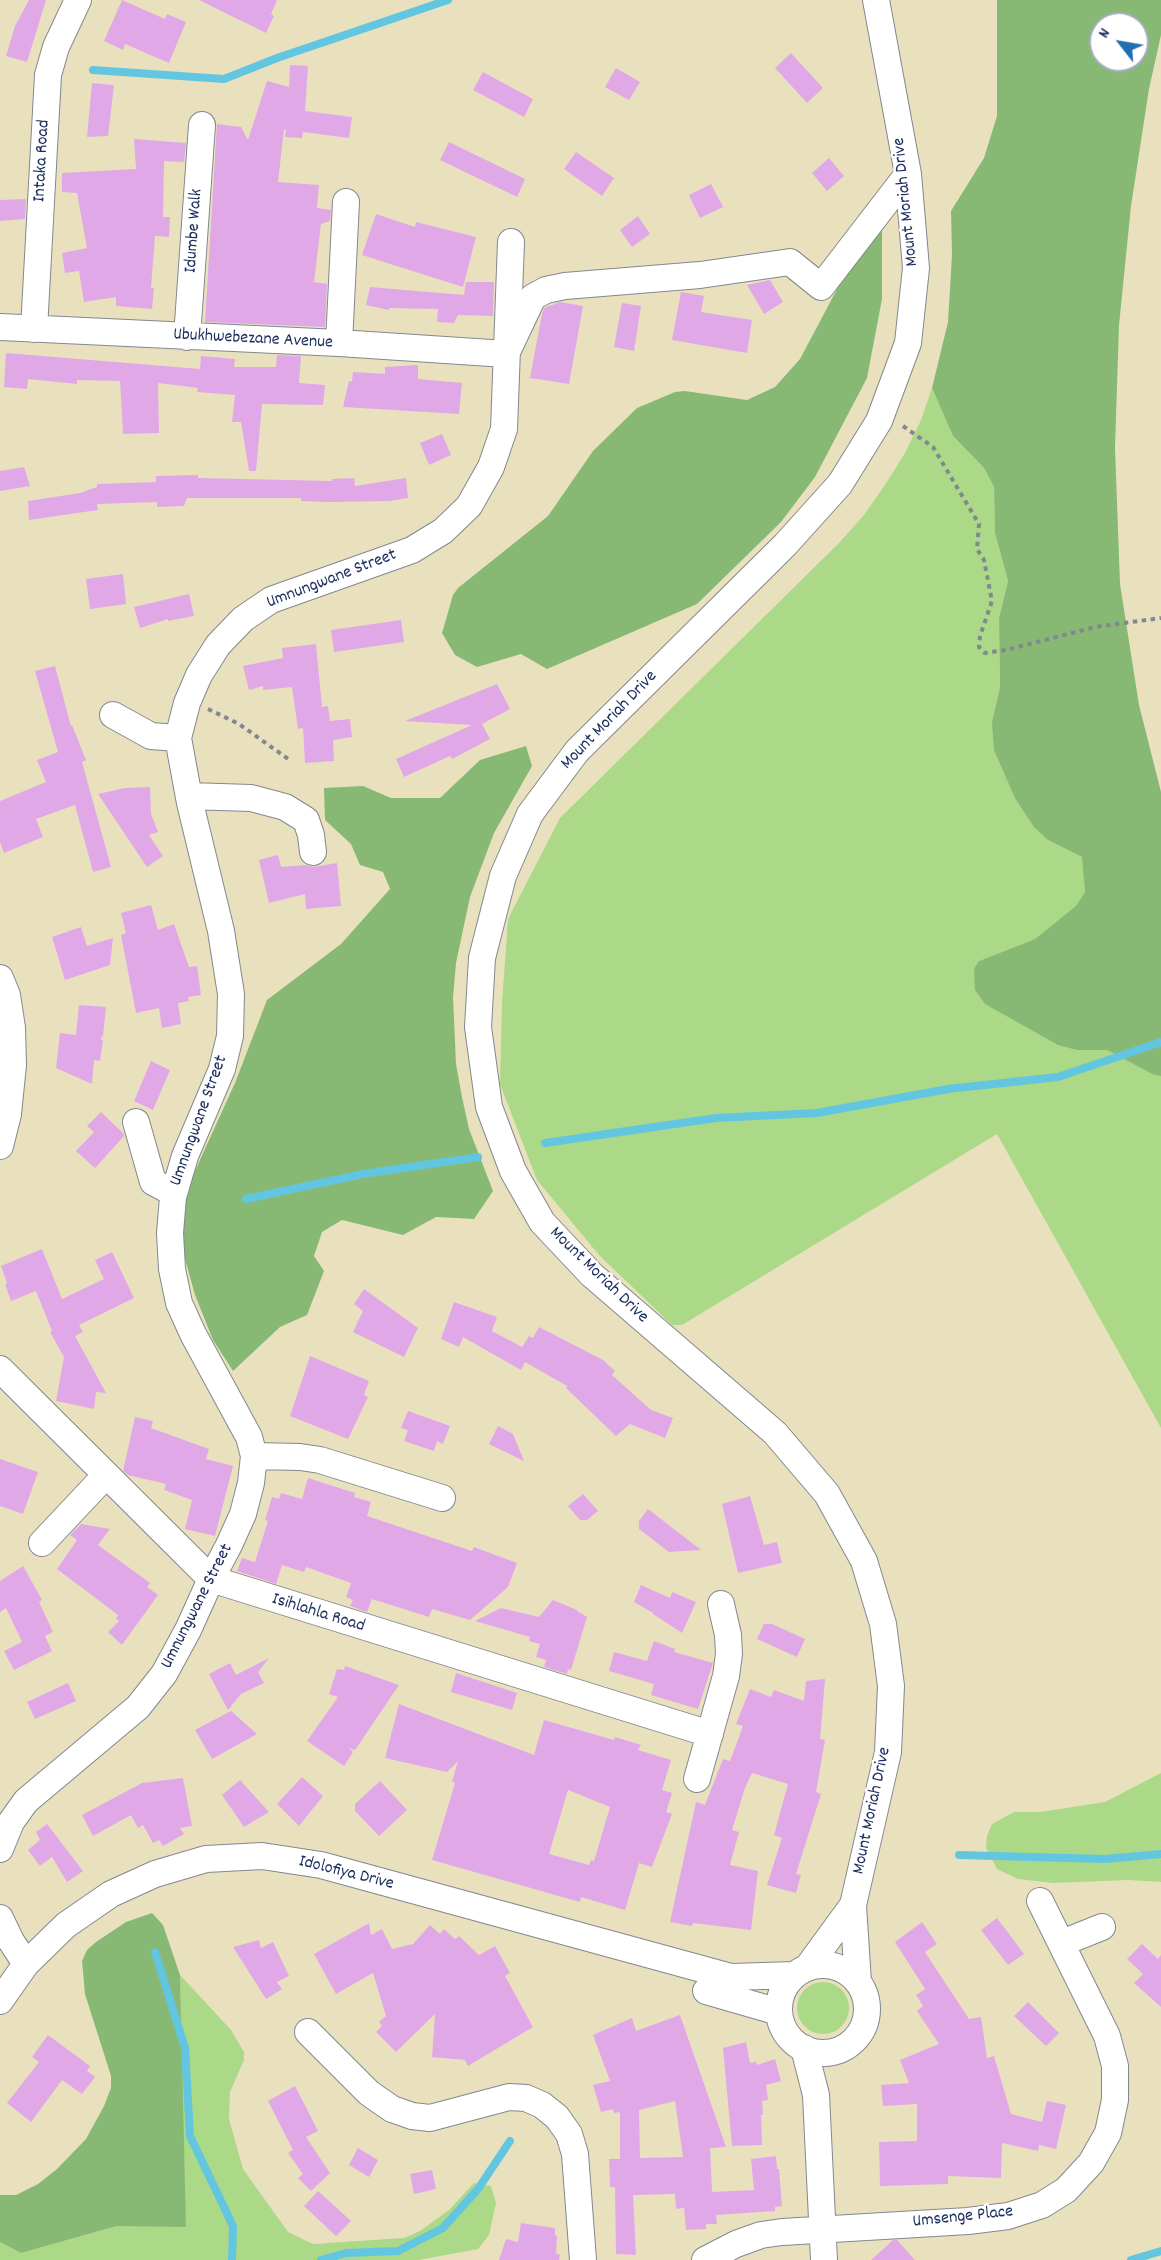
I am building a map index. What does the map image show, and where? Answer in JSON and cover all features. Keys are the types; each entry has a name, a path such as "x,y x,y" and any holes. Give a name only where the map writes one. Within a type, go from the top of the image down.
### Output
{"street":[{"name":"Intaka Road","path":"34,329 48,75 56,47 78,0"},
{"name":"Mount Moriah Drive","path":"816,2050 843,2048 855,2039 863,2026 867,2011 865,1996 858,1982 853,1905 888,1752 891,1686 883,1624 864,1561 827,1494 775,1433 592,1275 542,1222 513,1171 489,1107 478,1027 482,958 503,876 530,814 577,751 785,546 840,484 879,421 908,343 916,268 908,174 876,0"},
{"name":"Idumbe Walk","path":"188,337 202,125"},
{"name":"Umnungwane Street","path":"506,354 533,297 546,290 700,275 790,262 821,287 908,174"},
{"path":"339,343 346,202"},
{"name":"Umnungwane Street","path":"0,1849 11,1822 26,1801 138,1707 164,1674 229,1545 243,1514 251,1483 254,1456 249,1437 193,1334 179,1303 172,1269 170,1233 174,1193 185,1156 222,1069 230,1036 231,994 222,941 178,738 189,699 199,675 218,645 253,612 272,600 412,550 443,531 469,506 491,467 504,429 512,242"},
{"name":"Ubukhwebezane Avenue","path":"0,327 339,343 506,354"},
{"path":"113,715 151,736 178,738"},
{"path":"189,796 251,798 285,807 306,820 313,852"},
{"path":"0,978 7,995 12,1028 13,1065 8,1114 0,1146"},
{"path":"136,1122 153,1182 174,1193"},
{"name":"Isihlahla Road","path":"0,1369 211,1579 710,1734"},
{"path":"254,1456 320,1460 442,1498"},
{"path":"42,1543 106,1474"},
{"path":"697,1779 722,1693 729,1654 728,1635 721,1604"},
{"name":"Idolofiya Drive","path":"0,2001 26,1964 66,1925 111,1894 155,1874 206,1859 262,1856 331,1868 731,1977 801,1972"},
{"name":"Umsenge Place","path":"705,2260 736,2244 761,2235 823,2229 968,2221 1008,2216 1042,2205 1066,2190 1091,2163 1108,2133 1115,2100 1115,2066 1107,2037 1040,1901"},
{"name":"Mount Moriah Drive","path":"779,2012 782,1994 853,1905"},
{"path":"0,1918 26,1964"},
{"path":"1062,1943 1102,1927"},
{"path":"801,1972 820,1965 833,1966 847,1972 858,1982"},
{"name":"Idolofiya Drive","path":"731,1977 706,1991 779,2012"},
{"path":"779,2012 782,2025 790,2037 816,2050 824,2260"},
{"path":"308,2031 369,2093 392,2109 412,2116 430,2118 508,2097 526,2098 542,2104 557,2117 568,2134 575,2154 583,2260"}],"path":[{"path":"882,413 933,447 979,524 977,549 984,560 992,601 980,636 979,647 985,653 1006,650 1095,627 1161,618"},
{"path":"189,699 239,724 291,761"}],"green space":[{"path":"997,0 1161,0 1161,35 1149,89 1131,206 1119,325 1115,448 1120,584 1139,705 1161,792 1161,1076 1154,1075 1107,1050 1077,1050 1058,1045 985,1004 975,990 974,969 979,961 1035,939 1076,906 1085,892 1082,857 1048,840 1034,827 1015,798 994,750 992,722 1000,687 999,618 1008,581 995,533 994,487 984,468 953,436 932,388 948,322 952,255 951,211 984,158 997,116"},
{"path":"882,226 882,299 867,378 815,477 781,522 697,604 547,669 521,654 477,667 455,655 442,633 453,595 458,588 548,516 593,451 637,408 675,392 685,391 747,400 775,387 800,359 853,259"},
{"path":"932,388 953,436 984,468 994,487 995,533 1008,581 999,618 1000,687 992,722 1048,840 1082,857 1084,863 1085,892 1077,906 1035,939 979,961 1077,1050 1107,1050 1154,1075 1161,1076 1161,1428 997,1134 682,1325 672,1325 599,1255 537,1180 500,1084 502,1003 508,919 560,818 839,543 864,515 905,453 921,420"},
{"path":"526,746 532,766 494,833 470,897 456,963 453,997 456,1064 462,1097 469,1129 493,1191 474,1219 436,1217 403,1235 342,1220 322,1232 314,1256 324,1271 307,1315 280,1327 233,1371 213,1340 195,1295 184,1255 183,1197 235,1083 267,1000 341,944 390,889 383,872 360,865 351,844 325,820 324,788 363,786 391,798 440,798 480,760"},
{"path":"1161,1773 1161,1882 1128,1880 1053,1883 1018,1879 997,1869 986,1848 987,1836 992,1824 1014,1812 1040,1812 1105,1802"},
{"path":"152,1913 163,1925 180,1975 186,2227 117,2226 21,2253 0,2242 0,2195 16,2195 38,2184 57,2169 86,2139 111,2088 111,2076 85,1994 82,1961 87,1950 96,1942 126,1922"},
{"path":"180,1975 231,2030 244,2052 244,2060 230,2092 229,2119 243,2169 288,2232 313,2244 404,2238 420,2231 449,2210 474,2183 491,2186 496,2203 489,2235 478,2249 419,2260 0,2260 0,2242 21,2253 117,2226 185,2226"},
{"path":"818,1982 828,1982 842,1989 849,2008 842,2027 828,2034 818,2034 808,2030 801,2023 797,2013 797,2003 801,1993 808,1986"}],"building":[{"path":"29,0 46,0 27,62 6,56 15,26"},
{"path":"122,0 165,19 167,14 186,22 169,63 125,44 123,50 104,41"},
{"path":"199,0 277,0 271,14 274,16 266,33"},
{"path":"791,53 823,88 807,103 775,68"},
{"path":"290,65 308,66 305,111 352,117 349,138 303,132 302,138 285,137 286,130 284,129 278,182 319,185 317,208 331,210 330,221 321,224 314,282 327,284 325,327 205,322 217,124 241,127 248,140 267,81 289,87"},
{"path":"616,68 640,82 629,100 605,87"},
{"path":"483,72 533,99 524,117 473,90"},
{"path":"92,83 114,85 108,136 87,137"},
{"path":"134,139 186,143 184,162 164,161 163,217 170,217 169,237 155,236 151,288 154,288 152,309 116,306 116,297 84,302 79,271 65,273 62,253 87,248 77,193 62,192 62,173 136,169"},
{"path":"449,142 525,179 517,197 440,160"},
{"path":"576,152 614,178 602,196 564,169"},
{"path":"829,158 844,176 827,191 812,173"},
{"path":"711,184 723,207 700,218 689,195"},
{"path":"26,199 25,219 0,221 0,200"},
{"path":"376,214 415,227 416,222 476,237 463,287 362,255"},
{"path":"638,216 650,234 632,247 620,230"},
{"path":"770,280 783,302 764,314 747,285"},
{"path":"466,282 494,282 493,316 458,315 454,323 437,322 438,309 389,308 389,310 366,305 370,287 464,295"},
{"path":"681,292 704,296 701,312 752,320 747,353 672,340"},
{"path":"560,302 583,306 569,384 530,378 544,308"},
{"path":"622,303 641,306 634,351 614,347"},
{"path":"6,353 200,369 201,356 235,359 234,367 276,367 277,355 301,356 299,383 325,385 323,405 262,404 256,471 249,471 241,422 232,422 235,395 197,392 198,388 158,383 159,433 123,434 120,381 77,380 77,384 28,379 27,389 4,387"},
{"path":"418,365 418,379 462,383 459,414 343,407 353,372 385,374 385,367"},
{"path":"442,434 451,455 429,465 420,443"},
{"path":"24,467 30,486 0,491 0,471"},
{"path":"198,475 198,478 332,481 332,479 354,478 355,486 406,478 408,498 389,501 328,502 301,501 301,498 187,498 184,506 157,507 157,502 97,504 98,510 29,520 28,501 80,493 97,487 97,484 156,482 156,476"},
{"path":"123,574 126,604 90,609 86,579"},
{"path":"189,594 194,616 168,621 168,619 140,628 134,607"},
{"path":"401,620 404,642 334,652 331,630"},
{"path":"316,644 322,707 328,706 330,721 350,719 352,737 333,740 334,761 305,763 303,728 298,729 292,687 263,690 263,686 249,690 243,666 283,658 282,648"},
{"path":"55,666 71,726 86,760 82,762 111,867 93,872 75,805 36,819 43,837 4,853 0,842 0,801 46,782 37,760 58,752 35,671"},
{"path":"497,684 510,709 482,724 490,739 452,759 450,756 404,777 396,759 472,725 405,721"},
{"path":"150,787 151,814 158,832 149,835 163,856 147,867 98,794 125,788"},
{"path":"278,855 281,867 306,865 314,867 337,863 341,906 306,909 305,894 269,903 259,860"},
{"path":"151,905 158,930 174,924 189,967 197,966 201,995 188,997 189,1001 178,1003 181,1024 162,1028 159,1008 136,1013 121,935 126,933 121,913"},
{"path":"81,927 87,946 113,938 110,965 65,980 52,937"},
{"path":"79,1005 106,1007 103,1036 100,1039 103,1040 100,1061 94,1060 92,1084 56,1068 60,1033 76,1035"},
{"path":"151,1061 170,1070 153,1110 134,1101"},
{"path":"101,1112 124,1136 95,1168 76,1151 94,1132 87,1126"},
{"path":"42,1249 62,1299 104,1279 95,1260 112,1252 134,1298 79,1325 83,1332 75,1336 106,1393 96,1392 94,1409 56,1401 64,1357 50,1332 52,1331 36,1291 11,1301 5,1284 7,1283 1,1266"},
{"path":"364,1289 418,1328 404,1357 353,1332 363,1311 354,1304"},
{"path":"454,1302 497,1317 492,1331 522,1347 529,1336 533,1338 539,1327 603,1360 615,1371 612,1375 651,1410 673,1418 665,1438 630,1424 616,1436 566,1388 567,1386 525,1362 521,1370 463,1337 459,1347 441,1339"},
{"path":"310,1356 369,1381 364,1395 368,1397 348,1439 290,1416"},
{"path":"408,1411 450,1426 443,1444 437,1441 434,1451 404,1441 408,1430 401,1428"},
{"path":"135,1417 153,1421 151,1428 209,1449 206,1459 233,1466 215,1536 185,1529 192,1500 164,1490 166,1484 128,1475 123,1471"},
{"path":"498,1426 513,1434 524,1461 489,1444"},
{"path":"0,1459 38,1472 23,1514 0,1506"},
{"path":"308,1478 355,1493 354,1497 371,1502 367,1516 472,1551 474,1547 517,1563 508,1587 470,1620 432,1609 429,1617 372,1599 367,1612 350,1606 353,1600 346,1597 351,1583 306,1567 304,1572 282,1565 276,1584 237,1571 242,1558 255,1562 268,1521 265,1520 272,1497 279,1499 281,1493 302,1499"},
{"path":"583,1494 598,1511 587,1520 580,1520 568,1506"},
{"path":"750,1496 764,1545 777,1542 782,1563 738,1573 722,1504"},
{"path":"648,1509 701,1550 669,1552 639,1529 639,1521"},
{"path":"81,1524 110,1529 98,1545 150,1583 147,1587 158,1595 122,1645 108,1632 119,1621 116,1619 118,1615 57,1569 77,1540 70,1535"},
{"path":"23,1566 42,1600 39,1602 53,1632 45,1636 52,1651 14,1670 4,1651 22,1642 6,1608 0,1612 0,1581"},
{"path":"641,1585 670,1598 672,1592 696,1602 682,1633 634,1602"},
{"path":"553,1600 587,1617 571,1670 568,1669 567,1674 544,1667 546,1660 536,1657 540,1644 529,1641 530,1637 475,1621 501,1608 539,1617"},
{"path":"764,1624 772,1624 805,1639 797,1657 757,1639"},
{"path":"654,1641 675,1649 674,1652 713,1663 698,1709 651,1695 654,1684 609,1671 614,1652 647,1661"},
{"path":"269,1658 258,1672 264,1683 241,1694 228,1710 209,1674 230,1663 236,1675"},
{"path":"345,1666 399,1685 355,1750 349,1748 353,1752 344,1766 307,1741 338,1697 329,1694 337,1669 344,1670"},
{"path":"456,1673 517,1693 512,1710 451,1692"},
{"path":"825,1679 820,1739 825,1740 816,1792 821,1794 796,1874 801,1875 796,1893 767,1885 782,1838 774,1835 788,1784 752,1773 732,1830 739,1832 730,1865 758,1871 751,1930 693,1923 692,1926 670,1922 696,1802 705,1805 723,1759 730,1761 743,1726 736,1724 750,1689 771,1697 774,1690 804,1701 806,1681"},
{"path":"68,1683 76,1701 35,1719 27,1702"},
{"path":"399,1704 534,1755 544,1720 614,1740 615,1737 641,1745 638,1750 671,1760 662,1790 672,1793 666,1812 672,1814 652,1867 639,1863 625,1910 581,1897 580,1902 432,1860 455,1783 452,1782 458,1761 447,1772 385,1758","holes":["568,1790 610,1807 594,1861 591,1860 589,1865 549,1854"]},
{"path":"231,1711 257,1734 212,1759 195,1730"},
{"path":"302,1777 323,1796 299,1826 277,1804"},
{"path":"183,1778 192,1826 180,1828 184,1834 163,1846 159,1840 153,1843 143,1825 138,1828 131,1815 93,1836 82,1815 142,1783"},
{"path":"240,1780 269,1812 244,1827 222,1795"},
{"path":"380,1781 407,1810 379,1836 355,1811 355,1804"},
{"path":"47,1824 83,1871 67,1882 52,1857 40,1866 28,1850 40,1840 36,1832"},
{"path":"997,1918 1024,1954 1008,1965 981,1930"},
{"path":"922,1922 937,1944 925,1952 969,2019 981,2017 987,2058 994,2056 1011,2114 1042,2122 1047,2101 1066,2105 1056,2149 1039,2145 1038,2151 1002,2143 1001,2178 948,2176 948,2184 880,2186 879,2142 917,2141 917,2104 883,2106 881,2085 909,2083 900,2060 939,2044 917,2011 923,2006 916,1995 925,1989 895,1942"},
{"path":"369,1923 371,1935 382,1929 392,1949 413,1944 430,1925 440,1934 444,1929 455,1939 459,1936 479,1955 495,1946 510,1973 505,1976 533,2027 468,2066 465,2060 432,2057 435,2014 396,2052 376,2032 382,2026 379,2022 386,2016 373,1973 336,1994 314,1954"},
{"path":"259,1940 261,1948 273,1942 289,1976 277,1982 282,1989 266,1999 233,1947"},
{"path":"1142,1944 1158,1959 1161,1955 1161,2007 1134,1983 1143,1974 1127,1959"},
{"path":"1028,2002 1059,2033 1046,2046 1014,2016"},
{"path":"680,2015 726,2147 710,2148 712,2192 754,2190 751,2159 776,2156 782,2206 775,2207 775,2211 716,2215 717,2224 706,2224 706,2229 686,2230 684,2208 676,2209 675,2194 633,2195 636,2255 616,2254 615,2187 610,2187 609,2159 620,2159 620,2112 614,2113 613,2109 601,2112 593,2085 610,2081 593,2035 632,2018 636,2031","holes":["675,2101 683,2157 640,2158 639,2110"]},
{"path":"48,2035 90,2066 87,2071 95,2077 82,2094 62,2080 31,2122 7,2103 39,2062 32,2057"},
{"path":"746,2042 750,2063 756,2062 757,2065 775,2059 781,2081 766,2085 768,2100 762,2101 763,2115 761,2115 762,2145 732,2146 723,2048"},
{"path":"295,2086 318,2131 306,2137 330,2173 311,2191 298,2178 303,2174 288,2153 293,2150 268,2101"},
{"path":"358,2148 378,2160 369,2177 349,2165"},
{"path":"432,2170 436,2189 414,2194 410,2174"},
{"path":"318,2191 351,2221 336,2236 304,2206"},
{"path":"521,2223 555,2228 556,2253 560,2255 559,2260 499,2260 506,2239 518,2242"},
{"path":"893,2240 897,2240 915,2260 871,2260"}],"waterway":[{"path":"93,70 224,79 277,58 448,0"},
{"path":"545,1143 716,1118 817,1113 948,1089 1058,1077 1161,1042"},
{"path":"246,1199 363,1174 478,1157"},
{"path":"959,1855 1105,1859 1161,1854"},
{"path":"155,1952 185,2048 190,2136 233,2226 232,2260"},
{"path":"321,2260 346,2253 398,2251 443,2228 478,2189 510,2141"},
{"path":"1131,2260 1161,2251"}]}
